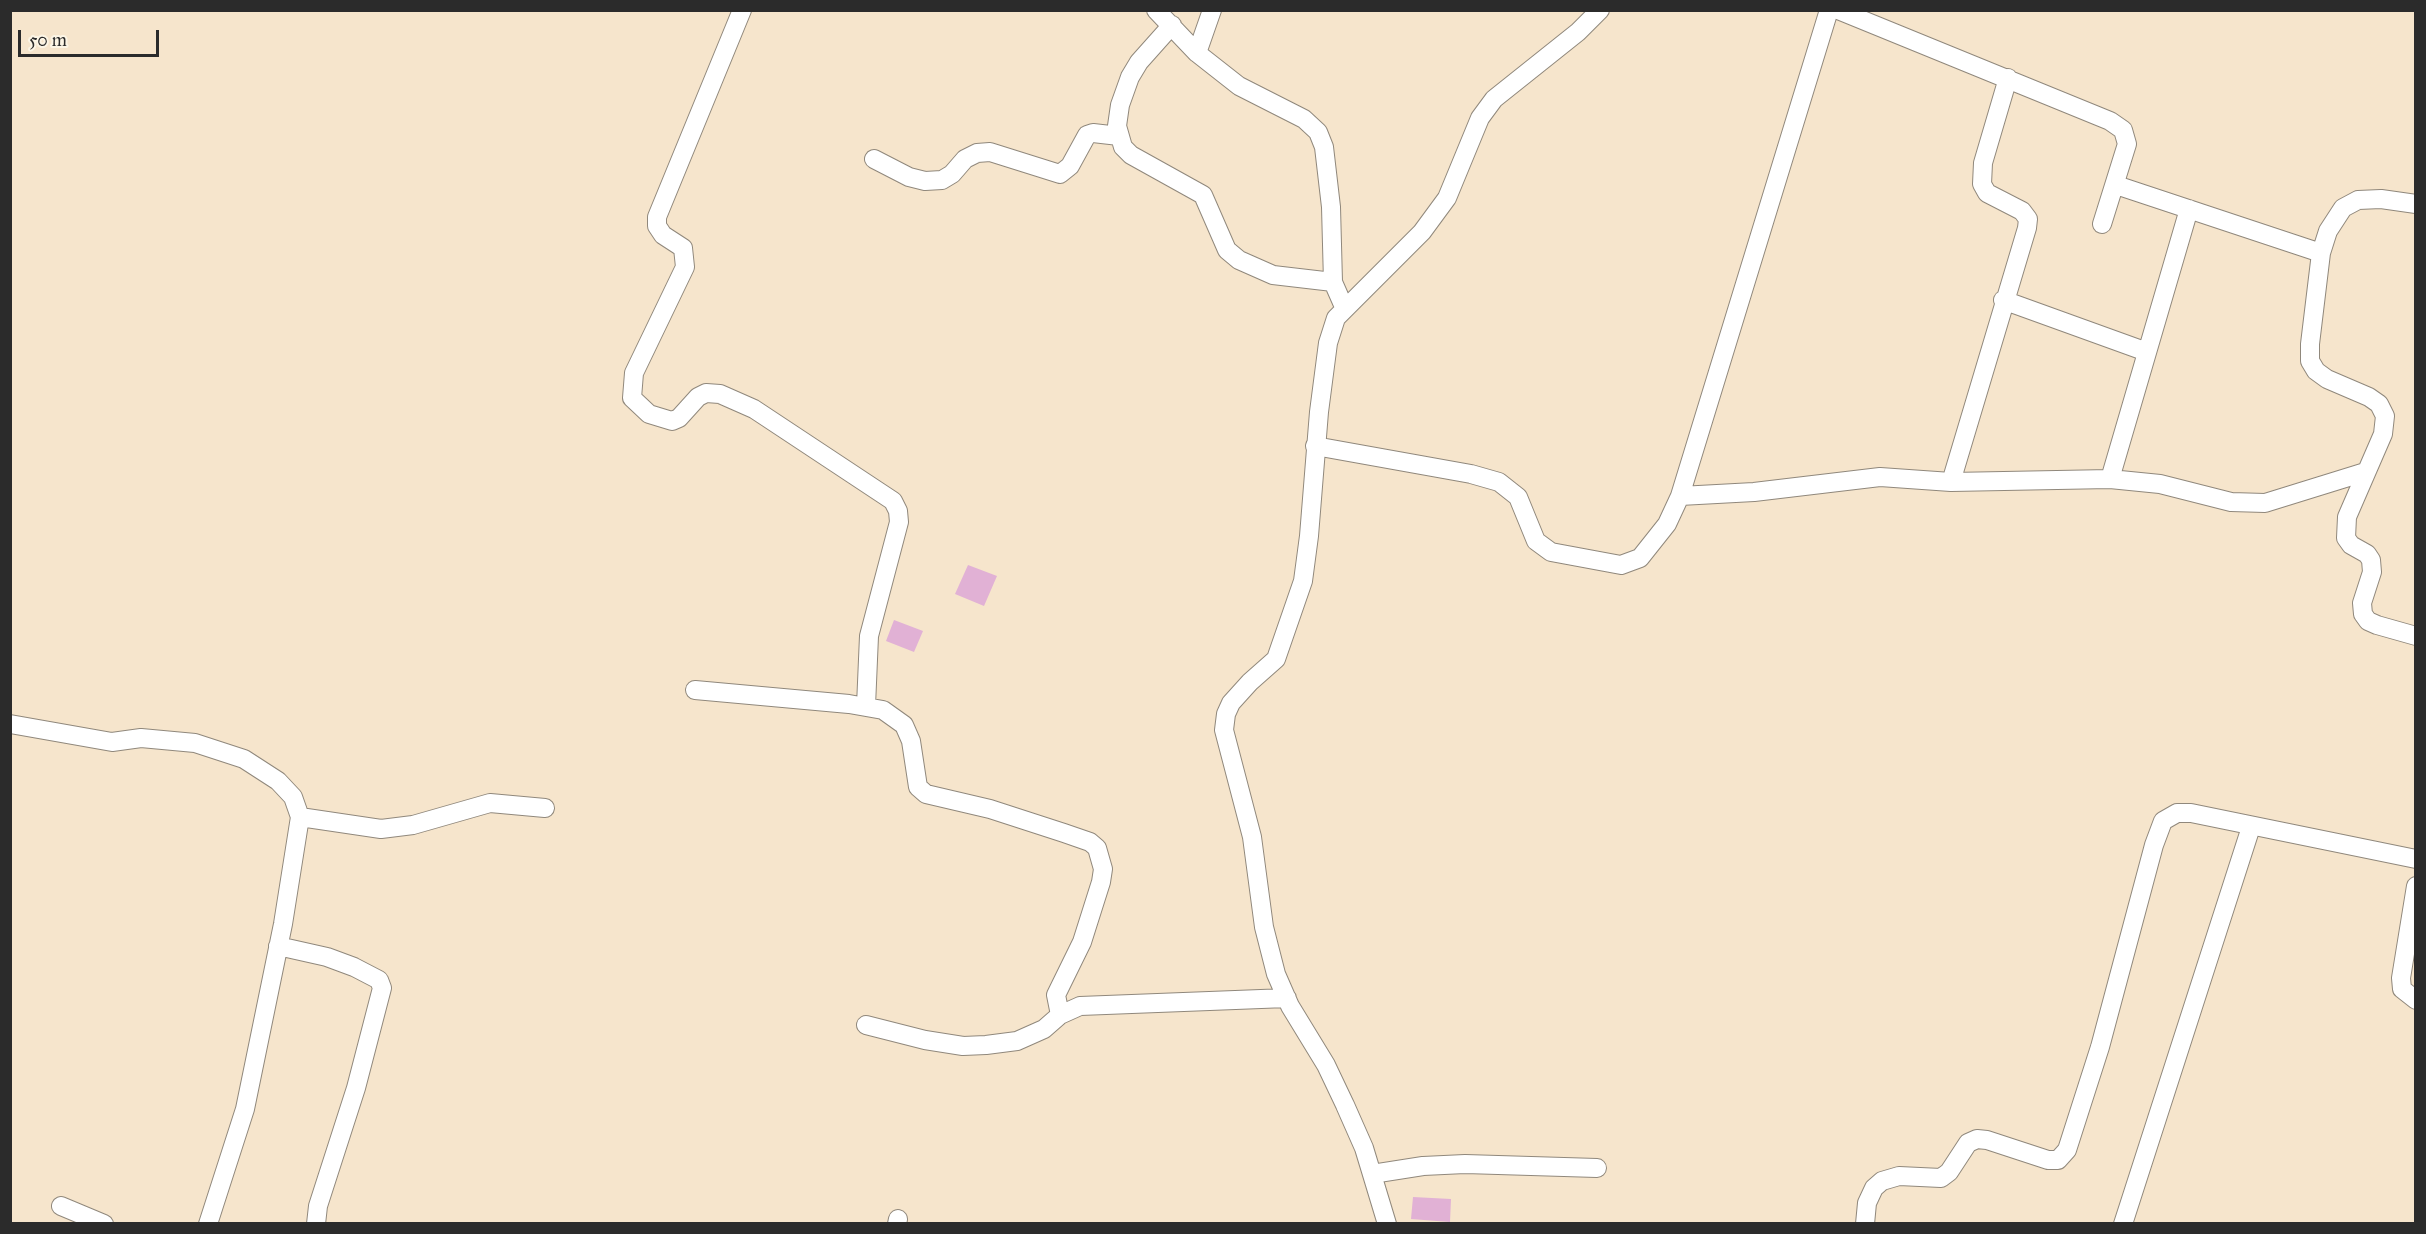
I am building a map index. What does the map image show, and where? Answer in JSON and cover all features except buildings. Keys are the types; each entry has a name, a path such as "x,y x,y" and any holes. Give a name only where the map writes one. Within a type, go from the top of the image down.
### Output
{"street":[{"path":"742,10 657,217 657,226 663,235 683,248 685,267 634,373 632,398 650,414 672,421 679,418 698,397 706,393 720,394 754,409 893,501 898,511 899,522 869,636 866,706"},
{"path":"1156,10 1197,53 1239,86 1304,119 1318,132 1324,147 1331,207 1334,282 1344,307"},
{"path":"1197,53 1212,10"},
{"path":"1387,1224 1364,1148 1326,1065 1287,998 1276,974 1264,927 1252,837 1224,729 1226,714 1231,703 1250,681 1276,659 1303,581 1315,446 1328,343 1336,318 1344,307 1400,255 1447,198 1480,118 1494,99 1578,32 1600,10"},
{"path":"1315,446 1471,474 1499,482 1518,497 1536,541 1551,552 1621,565 1640,558 1667,524 1680,496 1829,10"},
{"path":"1838,10 2008,78 2110,121 2123,130 2127,144 2103,224"},
{"path":"1172,25 1139,62 1130,77 1120,105 1117,126 1123,147 1131,155 1203,195 1227,250 1239,260 1273,275 1334,282"},
{"path":"1951,482 2028,219 2022,211 1987,193 1982,184 1983,163 2008,78"},
{"path":"874,159 909,177 925,180 942,180 952,174 965,159 977,153 990,152 1060,174 1071,166 1087,135 1093,133 1119,136"},
{"path":"2116,185 2321,253"},
{"path":"2415,204 2381,199 2358,200 2343,208 2328,231 2321,253 2310,344 2310,361 2316,371 2327,379 2369,397 2379,404 2385,416 2383,434 2365,472 2345,528 2351,545 2367,554 2371,560 2372,572 2362,603 2363,614 2368,621 2377,625 2415,636"},
{"path":"2110,479 2189,209"},
{"path":"2003,300 2147,352"},
{"path":"1680,496 1754,492 1880,477 1951,482 2110,479 2160,484 2231,502 2265,503 2365,472"},
{"path":"695,690 866,706 883,710 904,725 911,741 916,781 926,794 990,809 1090,842 1097,848 1103,869 1101,882 1082,942 1056,995 1060,1015"},
{"path":"10,724 112,742 141,738 195,743 244,759 278,781 293,797 300,817 278,946 245,1109 227,1172 208,1224"},
{"path":"300,817 381,829 413,825 490,803 545,808"},
{"path":"1865,1224 1867,1203 1874,1188 1882,1181 1899,1176 1941,1178 1949,1172 1968,1143 1977,1139 1987,1140 2048,1160 2058,1160 2067,1150 2100,1047 2154,845 2163,821 2177,813 2191,813 2415,859"},
{"path":"2123,1224 2251,827"},
{"path":"2415,886 2401,978 2402,989 2415,1000"},
{"path":"278,946 327,957 354,966 379,980 382,988 356,1088 318,1206 316,1224"},
{"path":"866,1025 925,1040 963,1046 986,1046 1017,1041 1044,1029 1060,1015 1080,1006 1287,998"},
{"path":"1372,1174 1423,1166 1466,1164 1597,1168"},
{"path":"61,1206 104,1224"}]}
